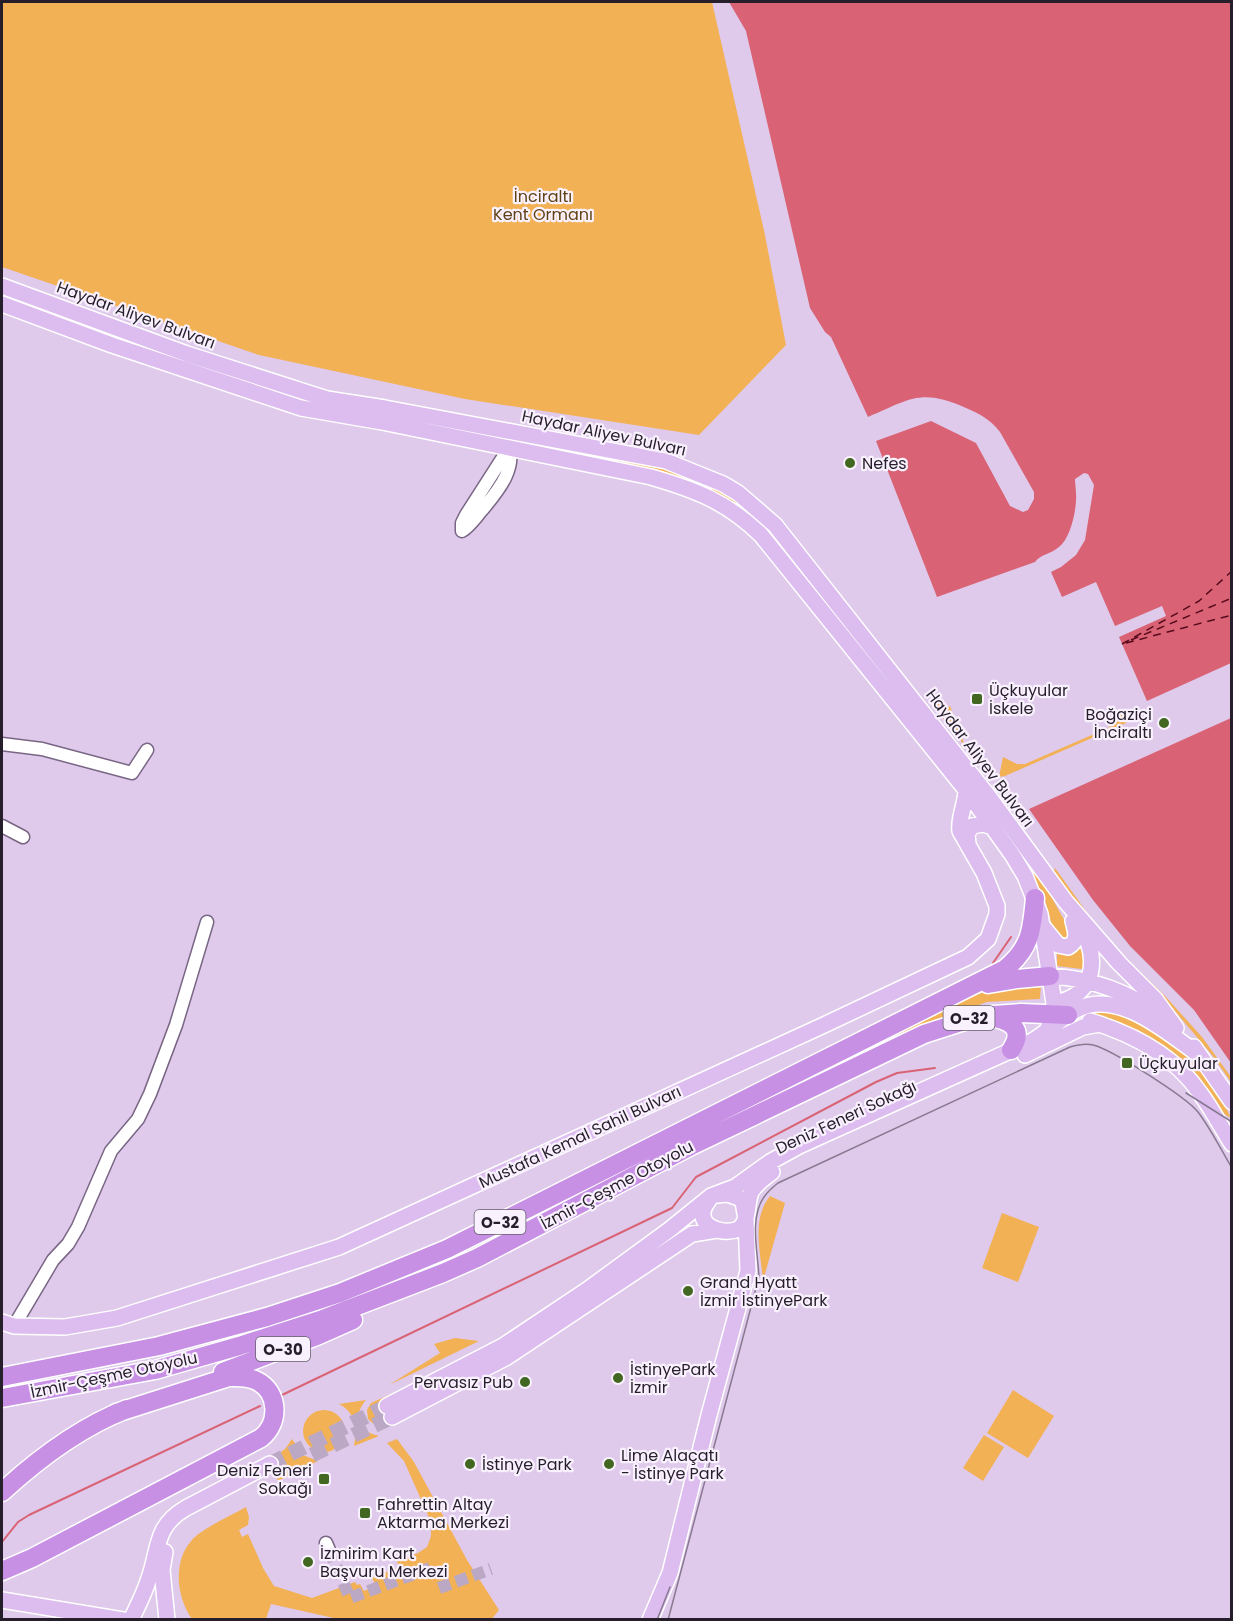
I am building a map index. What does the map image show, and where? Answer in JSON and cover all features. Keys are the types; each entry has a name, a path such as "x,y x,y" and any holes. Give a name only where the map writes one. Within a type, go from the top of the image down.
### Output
{"highway":[{"path":"969,988 1005,969 1022,953 1032,928 1035,898"},
{"path":"969,988 1017,979 1050,976"},
{"name":"İzmir-Çeşme Otoyolu","path":"2,1377 159,1346 267,1317 340,1293 447,1249 938,1001 969,988"},
{"name":"İzmir-Çeşme Otoyolu","path":"2,1398 165,1367 323,1319 443,1273 570,1210 691,1146 924,1034 980,1016 998,1007 1056,1015"},
{"path":"980,1016 1002,1019 1013,1026 1016,1040 1015,1054"},
{"name":"O-30","path":"2,1492 27,1469 65,1442 116,1413 319,1335 391,1302 443,1273"},
{"path":"2,1571 32,1558 261,1437 272,1426 275,1411 274,1401 267,1389 257,1381 243,1376 229,1377 116,1413"}],"main road":[{"name":"Haydar Aliyev Bulvarı","path":"2,286 187,354 327,399 509,448 651,477 688,488 729,508 761,535 966,790 1013,856 1035,898 1044,928 1056,1015"},
{"path":"40,317 46,302"},
{"name":"Haydar Aliyev Bulvarı","path":"2,304 112,345 301,408 492,428 666,461 702,474 738,493 775,525 989,797 1066,902 1119,963 1155,999 1176,1028"},
{"name":"Mustafa Kemal Sahil Bulvarı","path":"8,1324 65,1327 117,1318 339,1247 814,1030 968,957 988,939 997,915 997,906 984,873 959,825 965,806 966,790"},
{"path":"968,844 968,834 972,826 983,824 993,827"},
{"path":"1044,928 1058,945 1065,948 1073,944 1076,933 1066,902"},
{"path":"1015,1054 1041,1036 1056,1015 1088,982 1092,956 1089,943 1066,902"},
{"path":"1050,976 1088,982 1134,998 1176,1028 1199,1055 1232,1102"},
{"path":"1056,1015 1087,1006 1112,1005 1143,1016 1199,1055"},
{"path":"1056,1015 1100,1024 1146,1043 1161,1053 1199,1091 1232,1144"},
{"path":"1015,1054 1083,1027 1100,1024"},
{"name":"Deniz Feneri Sokağı","path":"717,1230 692,1234 507,1357 389,1412 503,1346 587,1290 711,1196 735,1187 770,1162 799,1146 1015,1054"},
{"name":"Deniz Feneri Sokağı","path":"746,1220 751,1192 774,1170 1015,1054"},
{"path":"650,1620 670,1573 748,1271 746,1220 745,1206 739,1198 727,1194 711,1196 703,1207 702,1214 706,1223 717,1230 740,1229 746,1220"},
{"path":"131,1620 161,1547 172,1530 186,1515 272,1468"},
{"path":"161,1547 167,1620"},
{"path":"88,1614 113,1613 128,1606 138,1597 149,1579"},
{"path":"2,1600 123,1620"},
{"path":"2,1611 56,1620"}],"street":[{"path":"492,428 503,437 509,448 505,480 470,525 462,531 462,523 466,515 509,448 526,441 604,450"},
{"path":"2,744 42,749 132,773 147,750"},
{"path":"2,826 23,837"},
{"path":"8,1324 53,1260 68,1244 78,1227 111,1151 138,1119 176,1025 207,922"}],"green space":[{"name":"İnciraltı Kent Ormanı","path":"2,2 712,2 765,235 786,345 699,435 465,399 259,355 2,267"},
{"path":"531,444 593,456 614,456 667,467 735,497 761,518 901,691 898,699 731,504 524,448"},
{"path":"941,699 944,708 950,706 965,746 931,703"},
{"path":"910,703 1009,831 1048,891 1072,934 1070,942 1057,943 1045,900 1016,852"},
{"path":"1130,710 1130,718 1126,723 999,777 1003,757 1017,764 1025,764 1108,728 1119,716"},
{"path":"1055,868 1093,921 1202,1037 1231,1077 1231,1082 1212,1055 1174,1010 1133,971 1053,875"},
{"path":"1081,939 1090,970 1057,966 1057,952 1074,950"},
{"path":"1041,983 1040,999 987,1002 874,1043 902,1025 989,990"},
{"path":"1099,1010 1140,1019 1192,1056 1216,1088 1231,1118 1218,1107 1202,1083 1164,1049 1120,1024 1087,1014"},
{"path":"770,1196 785,1203 763,1281 759,1226 764,1205"},
{"path":"1002,1213 1039,1227 1018,1282 982,1268"},
{"path":"455,1338 479,1341 389,1385 440,1353 434,1344"},
{"path":"434,1375 394,1424 387,1427 380,1426 368,1419 367,1410 371,1403"},
{"path":"1013,1390 1054,1416 1028,1458 987,1433"},
{"path":"366,1400 359,1412 359,1422 366,1431 379,1436 354,1446 355,1433 352,1416 339,1404"},
{"path":"324,1410 339,1416 345,1431 339,1446 324,1452 309,1446 303,1431 309,1416"},
{"path":"984,1435 1004,1447 983,1481 963,1468"},
{"path":"292,1439 303,1455 318,1461 278,1481 269,1461 285,1449"},
{"path":"397,1439 414,1462 467,1560 499,1610 492,1619 338,1619 271,1604 266,1619 192,1619 182,1599 180,1587 180,1564 183,1554 197,1535 246,1507 249,1517 248,1525 239,1530 242,1537 248,1534 274,1586 312,1598 355,1582 357,1585 360,1584 364,1591 376,1586 372,1578 399,1567 397,1561 427,1547 431,1536 431,1522 404,1461 387,1443"}],"shaded area":[{"path":"729,2 1231,2 1231,663 1147,701 1119,637 1166,616 1162,606 1115,626 1096,582 1062,597 1051,572 1076,555 1085,540 1094,485 1088,474 1084,473 1075,479 1074,515 1067,537 1059,547 1035,562 937,597 876,441 931,421 976,443 1010,506 1023,512 1028,510 1034,499 1034,492 997,428 971,410 938,398 926,397 906,401 868,417 831,337 825,332 810,308 746,31"},
{"path":"1231,718 1231,1063 1194,1010 1130,946 1093,900 1029,809"}],"waterway":[{"path":"993,963 1011,937"},
{"path":"282,1395 672,1208 696,1177 876,1082 897,1073 935,1068"},
{"path":"2,1542 18,1522 29,1515 260,1406"}],"ferry route":[{"path":"1122,644 1199,601 1232,571"},
{"path":"1131,640 1232,598"},
{"path":"1126,643 1232,615"}],"tunnel":[{"path":"270,1464 387,1406"},
{"path":"312,1455 392,1417"},
{"path":"329,1550 350,1598 430,1568"},
{"path":"439,1588 491,1569"}],"tram line":[{"path":"668,1620 759,1277 756,1236 759,1205 778,1183 1070,1047 1084,1044 1102,1048 1131,1064 1191,1105 1207,1125 1232,1168"},
{"path":"1186,1093 1232,1122"},
{"path":"657,1620 670,1587"}],"place":[{"name":"Nefes","path":"850,463"},
{"name":"Üçkuyular İskele","path":"977,699"},
{"name":"Boğaziçi İnciraltı","path":"1164,723"},
{"name":"Üçkuyular","path":"1127,1063"},
{"name":"Grand Hyatt İzmir İstinyePark","path":"688,1291"},
{"name":"İstinyePark İzmir","path":"618,1378"},
{"name":"Pervasız Pub","path":"525,1382"},
{"name":"İstinye Park","path":"470,1464"},
{"name":"Lime Alaçatı - İstinye Park","path":"609,1464"},
{"name":"Deniz Feneri Sokağı","path":"324,1479"},
{"name":"Fahrettin Altay Aktarma Merkezi","path":"365,1513"},
{"name":"İzmirim Kart Başvuru Merkezi","path":"308,1562"}]}
